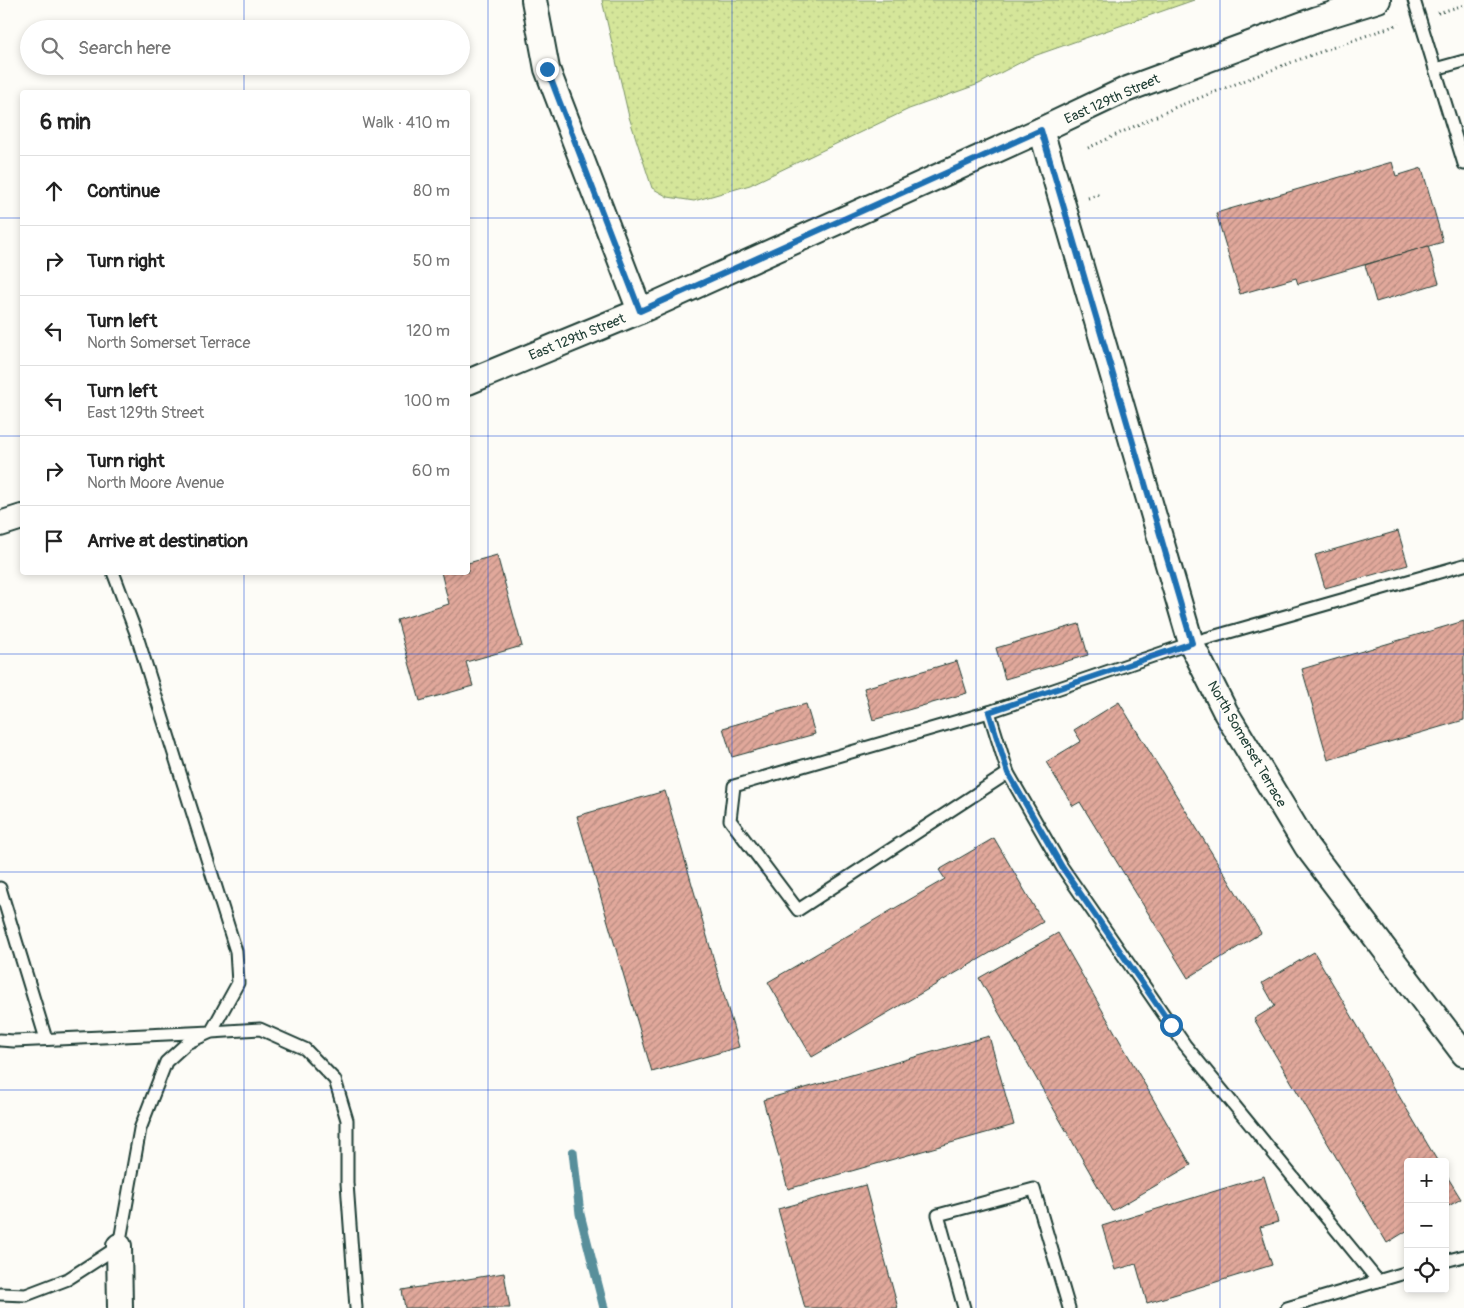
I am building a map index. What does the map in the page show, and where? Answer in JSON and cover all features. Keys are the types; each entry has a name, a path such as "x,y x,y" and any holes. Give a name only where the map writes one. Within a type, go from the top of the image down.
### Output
{"street":[{"path":"534,0 547,69 640,311"},
{"name":"East 129th Street","path":"470,381 640,311 1126,90 1317,19 1378,0"},
{"name":"North Somerset Terrace","path":"1041,130 1192,643 1226,714 1307,847 1464,1054"},
{"path":"0,524 20,518"},
{"path":"119,1246 120,1308"}],"lane":[{"path":"1414,0 1464,164"},
{"path":"1435,69 1464,60"},
{"path":"1008,773 798,910 730,820 734,786 989,712 1192,643 1464,565"},
{"path":"0,1294 26,1295 68,1279 119,1246 140,1129 166,1062 187,1043 211,1032 238,983 236,951 136,633 114,575"},
{"path":"989,712 1008,773 1062,867 1185,1045 1378,1281"},
{"path":"0,888 46,1039"},
{"path":"0,1040 14,1041 260,1029 306,1049 335,1080 347,1120 347,1183 356,1308"},
{"path":"964,1308 938,1215 1034,1189 1069,1308"},
{"path":"1449,1260 1464,1256"},
{"path":"1287,1308 1404,1273"}],"path":[{"path":"1088,148 1185,103 1295,61 1399,24 1464,5"}],"green space":[{"path":"602,0 1194,0 1031,57 979,84 909,109 750,185 694,201 668,197 652,188 629,117"}],"building":[{"path":"1392,162 1396,176 1422,168 1443,242 1298,284 1296,278 1240,294 1216,213"},
{"path":"1428,246 1439,283 1376,302 1365,265"},
{"path":"1398,531 1408,565 1325,588 1315,555"},
{"path":"497,555 522,646 466,662 473,686 420,701 397,620 449,604 442,575 470,575 470,562"},
{"path":"1464,621 1464,720 1328,760 1302,669"},
{"path":"1079,624 1088,655 1005,679 996,648"},
{"path":"957,661 967,693 873,720 864,688"},
{"path":"1119,702 1261,933 1188,978 1080,802 1073,806 1046,762 1081,741 1074,730"},
{"path":"806,704 815,734 732,757 723,728"},
{"path":"665,791 739,1047 652,1072 577,816"},
{"path":"994,838 1043,922 812,1057 768,982 945,879 939,870"},
{"path":"1058,933 1191,1165 1112,1211 979,978"},
{"path":"1314,952 1436,1158 1404,1158 1404,1232 1387,1243 1254,1019 1275,1006 1262,983"},
{"path":"989,1036 1014,1125 788,1189 763,1100"},
{"path":"1264,1176 1278,1222 1260,1227 1272,1265 1147,1303 1136,1264 1115,1270 1102,1226"},
{"path":"1449,1180 1461,1199 1449,1206"},
{"path":"865,1185 898,1308 805,1308 778,1209"},
{"path":"504,1273 510,1308 405,1308 402,1290"}],"waterway":[{"path":"573,1152 580,1214 604,1308"}],"route":[{"path":"547,69 640,311 1041,130 1192,643 989,712 1008,773 1062,867 1171,1025"}]}
